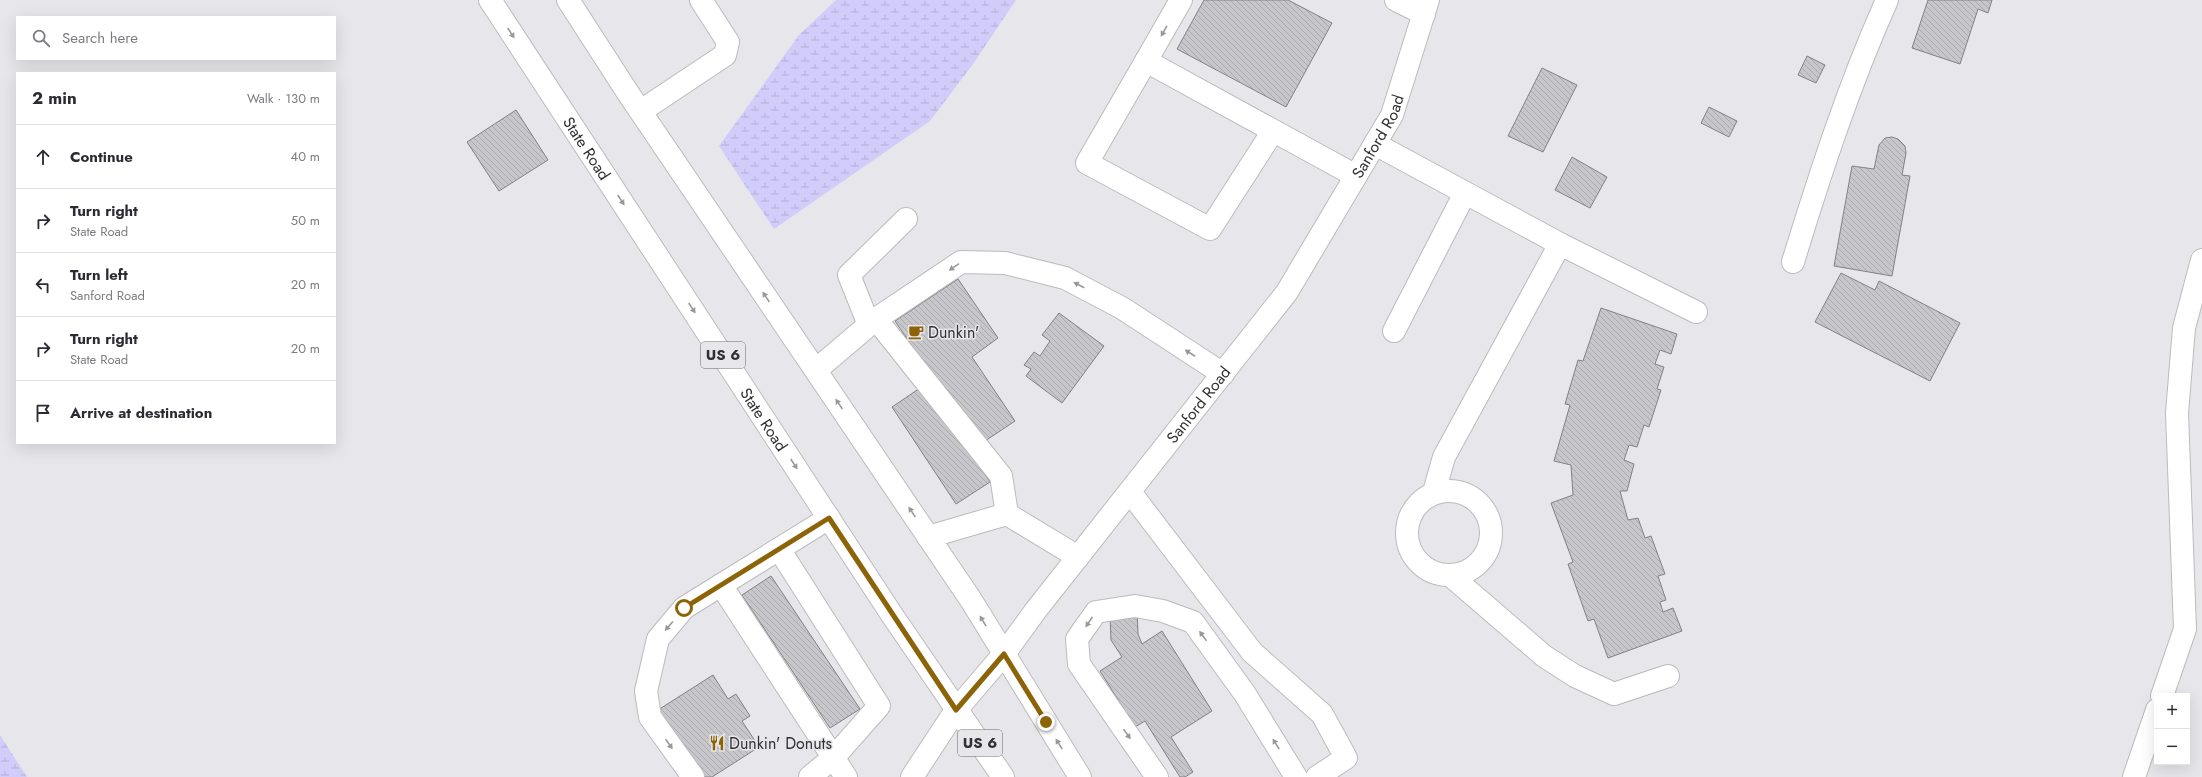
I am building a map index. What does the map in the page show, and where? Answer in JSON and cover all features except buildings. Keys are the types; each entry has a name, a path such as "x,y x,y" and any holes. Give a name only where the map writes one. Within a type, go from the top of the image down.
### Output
{"main road":[{"name":"State Road","path":"490,0 829,518 956,710 1003,777"},
{"path":"568,0 641,111 971,600 1080,777"},
{"path":"641,111 725,55 728,42 701,0"},
{"path":"1181,0 1087,163 1210,228 1273,130"},
{"path":"1396,0 1426,7"},
{"path":"1792,262 1811,202 1866,48 1887,0"},
{"name":"Sanford Road","path":"912,777 956,710 1004,654 1078,557 1287,292 1392,115 1426,7"},
{"path":"1146,62 1356,176"},
{"path":"1375,144 1560,244 1696,312"},
{"path":"1394,331 1465,193"},
{"path":"906,219 849,275 872,322 1001,476 1007,514"},
{"path":"1434,492 1444,457 1560,244"},
{"path":"2163,693 2185,629 2177,413 2184,328 2202,260"},
{"path":"816,370 872,322 961,262 1005,263 1065,278 1122,308 1223,374"},
{"path":"1452,576 1475,568 1490,549 1492,524 1480,502 1459,490 1434,492 1414,506 1406,529 1411,553 1428,571 1452,576 1544,656 1581,679 1614,694 1668,676"},
{"path":"1130,492 1252,652 1322,714 1346,758 1317,777"},
{"path":"928,537 1007,514 1078,557"},
{"path":"693,777 650,717 646,691 658,639 684,608 829,518"},
{"path":"780,549 879,706 834,757 810,777"},
{"path":"721,585 846,777"},
{"path":"1157,777 1079,664 1077,639 1096,612 1135,606 1163,611 1193,622 1245,694 1296,777"},
{"path":"2134,777 2154,719"}],"green space":[{"path":"836,0 1016,0 973,64 930,121 774,229 719,146 799,35"},
{"path":"0,735 27,777 0,777"}],"place":[{"name":"Dunkin'","path":"916,332"},
{"name":"Dunkin' Donuts","path":"717,743"}],"route":[{"path":"684,608 829,518 956,710 1004,654 1046,722"}]}
